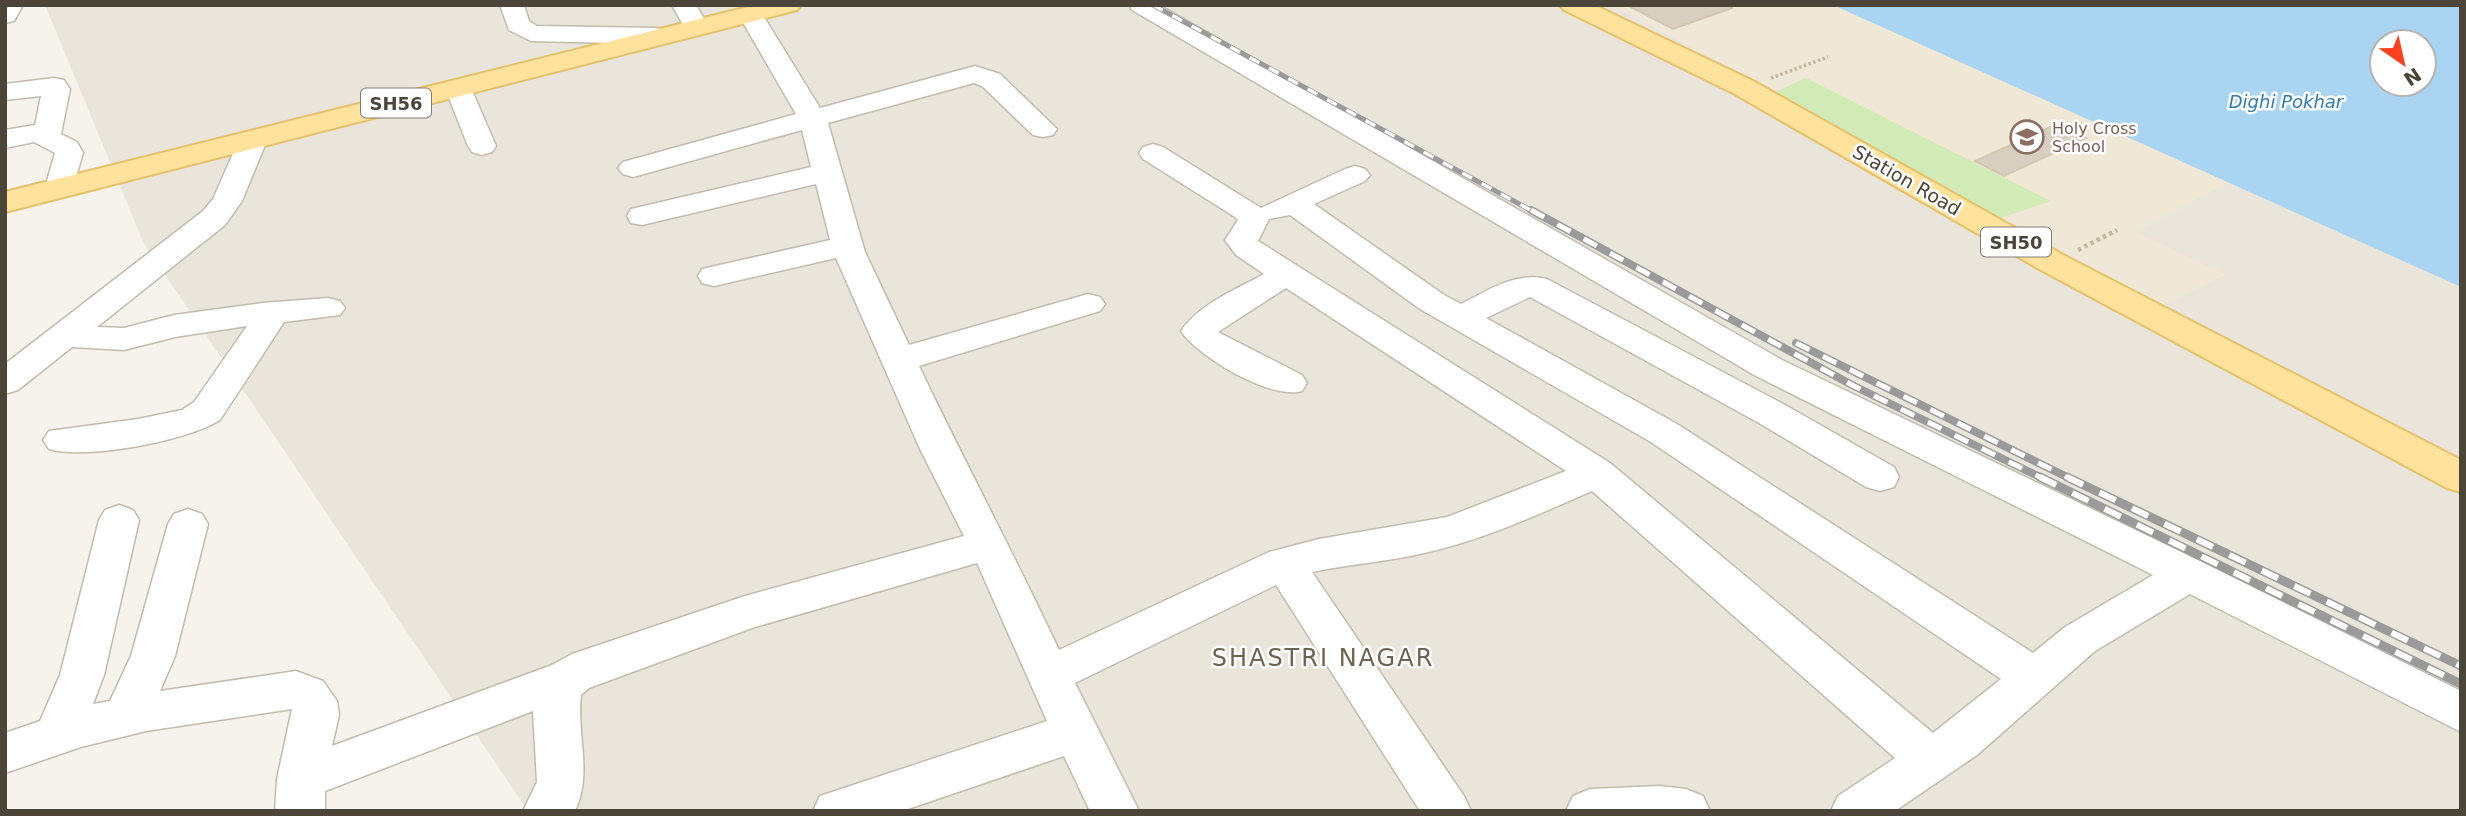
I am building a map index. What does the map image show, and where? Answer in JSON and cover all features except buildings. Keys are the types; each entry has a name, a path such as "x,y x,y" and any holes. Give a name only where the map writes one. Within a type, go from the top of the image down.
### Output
{"main road":[{"name":"SH56","path":"5,202 657,36 690,16 750,14 788,5"},
{"name":"Station Road","path":"1573,5 1743,88 2053,263 2461,478"}],"street":[{"path":"5,16 11,5"},
{"path":"512,5 518,25 531,33 657,36"},
{"path":"1140,5 1769,369 2189,574 2461,713"},
{"path":"750,14 813,119 847,246 939,449 989,544 1048,675 1115,811"},
{"path":"633,168 975,74 991,80 1043,129"},
{"path":"5,92 54,86 56,89 46,138 52,144 67,148 69,153 60,188"},
{"path":"458,88 482,146"},
{"path":"5,139 47,131"},
{"path":"5,382 214,218 227,201 253,140"},
{"path":"1153,153 1246,210 1254,220"},
{"path":"642,216 827,172"},
{"path":"1355,175 1254,220 1241,240 1247,248 1549,440 1596,473 1931,760"},
{"path":"1292,203 1362,256 1460,318 1664,433 2034,677"},
{"path":"714,276 847,246"},
{"path":"1287,274 1210,320 1199,331 1200,335 1215,345 1289,383"},
{"path":"1460,318 1517,289 1535,286 1772,414 1880,477"},
{"path":"898,360 1088,304"},
{"path":"64,336 124,339 174,327 274,312 328,308"},
{"path":"62,440 171,426 200,417 207,411 274,312"},
{"path":"1048,675 1284,564 1314,554 1427,537 1511,510 1596,473"},
{"path":"58,734 82,675 119,520"},
{"path":"126,717 153,656 188,524"},
{"path":"300,795 588,667 746,613 989,544"},
{"path":"1284,564 1447,811"},
{"path":"1855,811 1960,741 2080,639 2189,574"},
{"path":"547,811 561,792 557,694 566,679"},
{"path":"5,753 58,734 126,717 274,691 296,690 307,694 314,701 316,715 300,795"},
{"path":"837,811 1075,732"},
{"path":"1590,811 1670,810"}],"path":[{"path":"1743,88 1828,57"},
{"path":"2053,263 2117,230"}],"shaded area":[{"path":"45,5 2461,5 2461,811 528,811 143,242"},
{"name":"Holy Cross School","path":"1833,5 2231,182 2135,231 2226,275 2160,306 2062,258 1998,219 2049,201 1806,78 1775,92 1616,7"}],"green space":[{"path":"1806,78 2051,201 1998,219 1775,92"}],"water":[{"name":"Dighi Pokhar","path":"1833,5 2461,5 2461,287"}],"railway":[{"path":"1153,5 1534,212"},
{"path":"1531,210 1852,385 2044,479"},
{"path":"1796,343 2071,479"},
{"path":"2040,477 2461,684"},
{"path":"2067,477 2461,666"}],"place":[{"name":"Holy Cross School","path":"2027,137"}],"district":[{"name":"SHASTRI NAGAR","path":"1323,658"}]}
